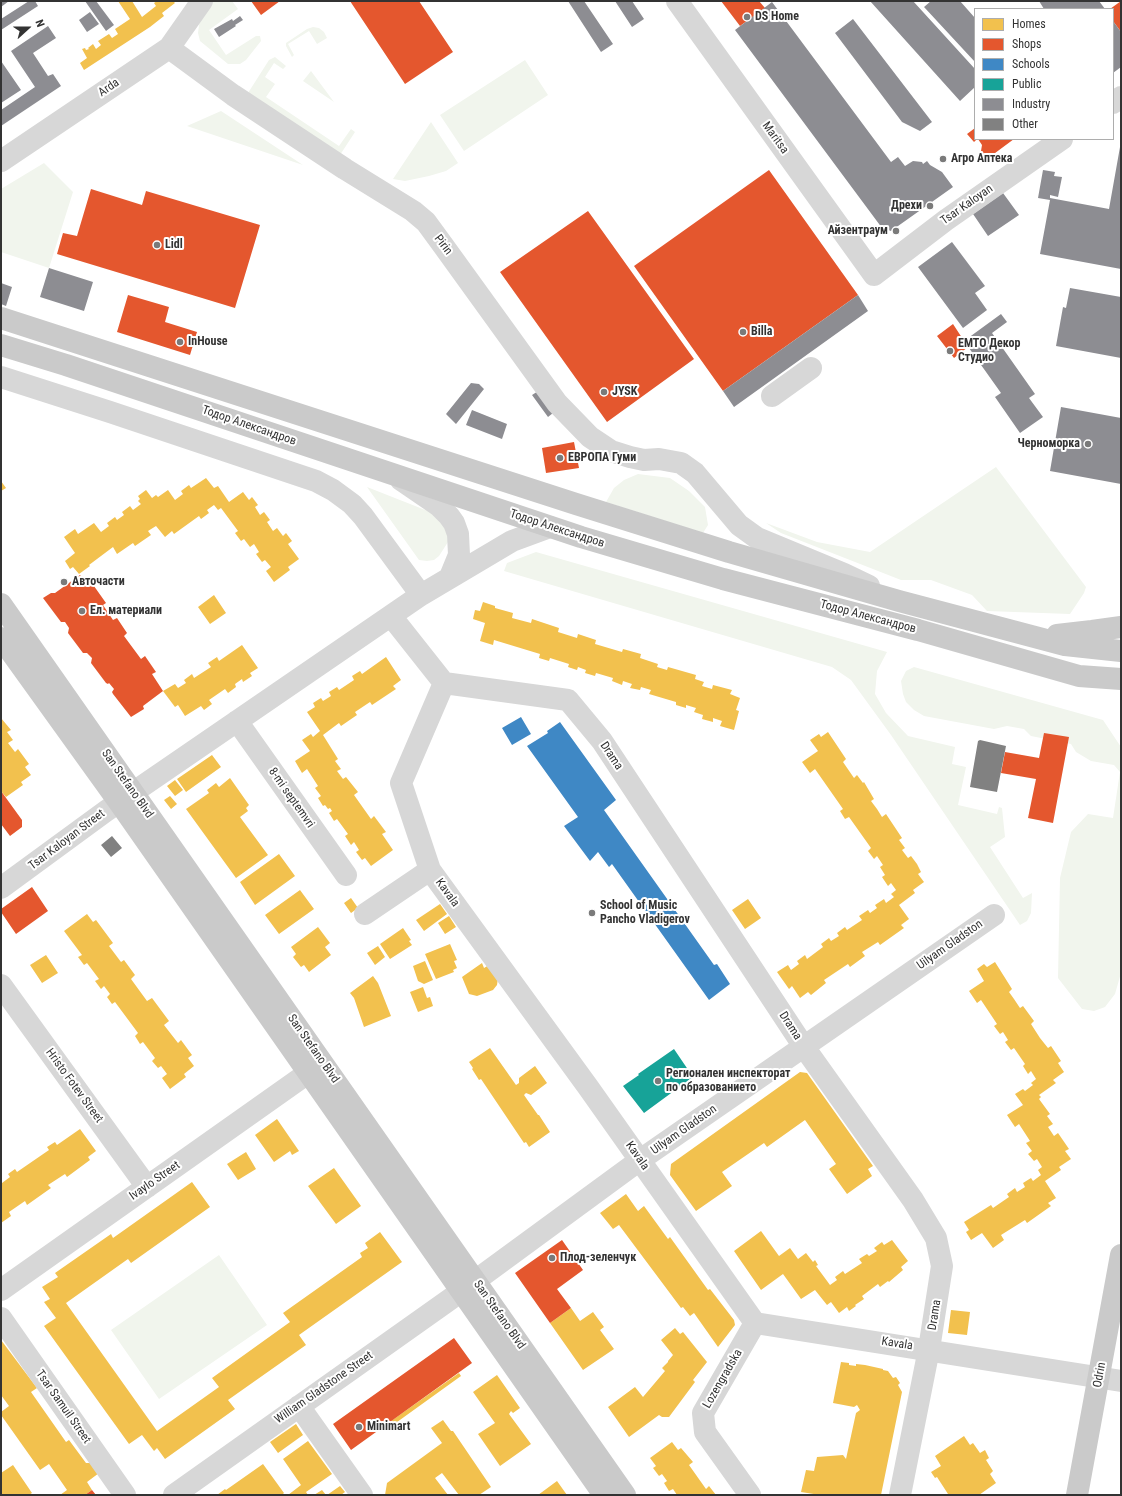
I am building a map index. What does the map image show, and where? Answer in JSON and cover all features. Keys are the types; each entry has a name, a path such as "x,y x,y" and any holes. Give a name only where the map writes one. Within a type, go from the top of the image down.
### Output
{"main road":[{"name":"Тодор Александров","path":"1,318 729,552 899,601 1065,645 1121,651"},
{"name":"Тодор Александров","path":"1,345 66,365 550,527 723,579 918,630 1079,676 1121,679"},
{"name":"San Stefano Blvd","path":"1,604 308,1073 625,1495"},
{"path":"1035,637 1092,632 1121,627"},
{"name":"San Stefano Blvd","path":"1,638 126,797 467,1286 604,1495"},
{"path":"1079,676 1121,693"},
{"name":"Odrin","path":"1077,1495 1121,1255"}],"street":[{"name":"Arda","path":"1,161 169,48 202,1"},
{"name":"Maritsa","path":"677,1 874,275"},
{"name":"Pirin","path":"169,48 240,100 345,169 413,211 426,222 557,403 590,436 611,451 630,457 644,460 659,459 681,463 695,473 739,525 757,538 844,574 899,601"},
{"name":"Tsar Kaloyan","path":"874,275 957,212 1061,140"},
{"path":"772,396 812,368"},
{"path":"1,377 316,481 333,490 352,504 363,516 421,595"},
{"path":"392,474 439,506 454,523 458,534 459,555 450,577"},
{"name":"Tsar Kaloyan Street","path":"1,888 126,797 421,595 512,541 550,527"},
{"path":"391,616 444,683"},
{"name":"Kavala","path":"444,683 401,783 430,870 640,1160 755,1323 929,1349 1121,1381"},
{"name":"Drama","path":"444,683 568,700 602,741 804,1047 914,1200 936,1238 942,1266 929,1349 900,1495"},
{"name":"8-mi septemvri","path":"237,721 346,875"},
{"path":"365,914 430,870"},
{"name":"Uilyam Gladston","path":"467,1286 640,1160 994,915"},
{"name":"Hristo Fotev Street","path":"1,985 147,1187"},
{"name":"Ivaylo Street","path":"1,1290 308,1073"},
{"name":"William Gladstone Street","path":"174,1495 467,1286"},
{"name":"Tsar Samuil Street","path":"1,1318 125,1495"},
{"name":"Lozengradska","path":"750,1495 705,1432 704,1413 755,1323"},
{"path":"299,1406 362,1495"}],"shaded area":[{"path":"213,1 232,1 238,9 209,30 226,55 256,36 260,36 261,41 246,60 240,64 228,64 200,41 198,33 200,18"},
{"path":"313,27 319,28 324,32 327,38 317,44 309,31 288,44 294,55 292,57 286,43 307,29"},
{"path":"275,57 286,66 283,69 274,63 265,77 275,84 266,97 339,146 351,129 355,132 340,155 248,93 269,60"},
{"path":"525,60 548,95 464,151 440,115"},
{"path":"311,71 334,102 303,81"},
{"path":"221,111 303,165 187,126"},
{"path":"431,122 458,163 446,171 429,176 405,181 393,179"},
{"path":"44,163 73,192 49,268 1,252 1,189"},
{"path":"996,467 1086,587 1084,593 1070,614 987,611 972,595 931,580 901,580 781,533 766,523 817,542 870,552"},
{"path":"638,474 670,478 689,491 705,507 708,525 703,533 606,502 614,488 624,480"},
{"path":"367,487 438,515 447,522 448,542 439,556 434,560 419,560"},
{"path":"536,552 887,652 877,671 875,694 886,713 908,736 955,747 952,764 966,767 958,805 997,814 999,807 1002,808 1005,837 990,847 1023,898 1032,893 1031,913 1027,921 1020,925 891,735 851,680 832,667 504,571 507,563"},
{"path":"914,667 1103,720 1121,747 1121,973 1115,994 1105,1007 1094,1011 1082,1009 1058,978 1060,878 1071,832 1088,814 1113,818 1120,772 1114,765 1091,761 1076,752 1071,744 1031,736 1024,729 1007,726 994,729 924,716 914,710 906,702 903,694 901,681 906,671"},
{"path":"219,1255 267,1325 159,1399 111,1330"}],"building: Homes":[{"path":"118,1 132,1 142,17 156,6 154,3 157,1 173,1 175,3 162,13 164,16 150,27 84,70 80,63 87,58 82,49 89,49 88,48 93,44 96,49 101,45 98,41 109,34 112,38 118,34 115,29 130,19"},
{"path":"206,478 214,488 218,486 229,502 243,492 249,500 252,497 258,505 255,507 260,515 264,512 270,520 267,522 273,531 277,528 283,536 286,533 292,541 288,544 299,559 288,567 290,570 274,582 266,571 271,567 265,560 262,562 256,554 259,552 254,544 250,547 244,539 241,541 235,533 238,531 221,508 218,510 214,505 207,510 209,513 201,519 199,516 174,534 172,531 165,537 156,526 148,531 151,535 135,546 133,543 117,554 113,547 79,574 73,567 70,569 65,561 75,553 64,537 75,529 78,534 94,523 101,532 109,526 107,523 115,517 117,520 124,515 122,512 130,506 133,510 141,504 138,501 140,499 138,496 146,490 152,498 156,495 158,497 168,490 175,500 183,494 181,491 189,485 191,488"},
{"path":"1,481 6,488 1,491"},
{"path":"214,595 226,613 210,624 198,607"},
{"path":"483,602 495,606 495,608 513,613 512,618 531,623 532,619 559,628 558,632 577,638 578,634 596,640 595,644 622,652 623,649 641,654 640,658 658,664 657,667 667,670 668,667 696,675 695,679 704,682 702,686 712,689 713,685 732,690 730,694 740,698 736,710 739,711 734,730 720,726 722,721 713,718 713,722 702,719 703,715 694,712 696,708 686,705 686,708 676,705 676,702 649,694 651,690 641,687 640,690 630,688 632,684 623,681 622,685 612,681 613,678 596,673 595,676 585,673 586,670 578,667 577,670 568,667 569,664 550,658 549,661 539,658 540,654 494,640 493,645 480,641 485,623 473,619 475,610 480,611"},
{"path":"242,645 258,668 250,673 252,676 243,682 242,679 235,684 236,687 228,693 225,689 209,700 212,704 204,710 201,706 185,716 178,705 175,707 163,691 175,684 178,688 186,683 184,680 192,674 194,678 211,667 208,663 217,657 219,661"},
{"path":"386,657 401,680 393,686 396,689 372,705 370,702 355,712 357,715 341,726 339,723 323,735 338,759 335,761 341,769 337,771 343,779 346,777 358,792 354,795 371,819 374,816 386,832 382,834 393,850 371,866 365,858 362,860 356,852 359,850 354,842 351,845 345,836 348,834 337,819 334,821 329,813 332,811 330,808 328,809 325,805 323,806 318,798 321,796 315,788 318,786 307,769 302,773 295,761 310,751 302,740 311,734 313,737 320,731 307,712 315,707 313,703 321,698 323,701 331,696 329,692 337,687 339,690 354,680 352,676 360,671 362,674"},
{"path":"1,718 11,730 7,732 13,740 8,743 15,752 18,749 29,764 25,767 31,775 21,782 23,785 6,797 1,791"},
{"path":"828,732 846,759 843,762 854,778 857,775 863,783 864,782 874,799 871,801 882,817 886,814 902,838 899,840 905,848 902,850 908,858 911,856 917,864 921,872 918,874 924,882 913,890 915,893 899,905 909,919 901,925 904,928 880,945 878,942 862,952 865,956 850,967 848,964 824,980 826,983 811,995 808,992 800,998 792,986 789,989 777,972 788,965 791,970 799,964 797,961 805,955 807,959 823,947 821,944 829,938 831,941 839,936 837,933 845,927 847,930 862,920 859,916 868,910 870,913 877,908 875,905 884,899 886,903 894,897 891,894 896,890 891,883 888,886 882,877 885,875 880,867 883,865 877,856 874,859 868,851 871,848 849,817 845,819 840,811 843,809 815,769 810,773 802,762 818,751 810,740 819,734 821,737"},
{"path":"212,755 221,767 186,792 177,779"},
{"path":"230,778 249,805 246,808 248,811 240,817 268,855 236,878 186,809 209,793 207,790 216,783 219,787"},
{"path":"175,780 183,790 175,796 167,786"},
{"path":"170,796 177,804 171,809 164,800"},
{"path":"279,854 295,876 255,905 240,882"},
{"path":"300,890 314,909 279,934 265,915"},
{"path":"351,898 358,908 351,913 344,903"},
{"path":"748,899 761,918 745,929 732,910"},
{"path":"440,904 447,914 424,931 416,920"},
{"path":"87,914 93,922 96,920 113,943 109,946 121,962 124,960 135,975 131,979 147,1001 152,998 169,1021 164,1025 178,1043 181,1040 192,1055 188,1058 194,1066 184,1074 186,1077 170,1089 162,1078 167,1074 161,1066 158,1068 152,1061 155,1058 143,1042 140,1044 135,1036 138,1033 115,1002 112,1004 107,997 110,994 104,986 101,989 95,981 99,979 87,963 84,965 78,957 82,955 64,931"},
{"path":"449,916 456,927 445,934 438,923"},
{"path":"318,927 330,943 325,947 331,955 309,972 304,965 301,967 293,957 296,954 291,947"},
{"path":"403,928 411,940 409,941 412,945 390,959 380,944"},
{"path":"450,944 457,960 454,961 457,968 453,970 454,972 436,979 425,954"},
{"path":"378,946 385,957 375,965 367,953"},
{"path":"46,955 58,973 42,983 30,965"},
{"path":"425,961 433,980 424,984 418,981 413,966"},
{"path":"995,962 1012,989 1009,992 1020,1008 1023,1006 1034,1021 1031,1024 1040,1038 1048,1048 1051,1046 1061,1061 1058,1063 1064,1072 1053,1080 1056,1083 1039,1095 1041,1097 1039,1099 1050,1114 1047,1116 1053,1124 1048,1127 1054,1136 1058,1133 1069,1149 1065,1151 1071,1159 1059,1167 1061,1170 1045,1181 1056,1198 1048,1203 1051,1206 1027,1223 1025,1220 1001,1235 1004,1240 993,1248 982,1233 971,1240 966,1232 969,1230 964,1222 991,1205 993,1208 1009,1197 1007,1194 1015,1188 1017,1192 1025,1187 1023,1183 1031,1178 1033,1181 1041,1175 1038,1170 1042,1167 1037,1159 1034,1161 1028,1154 1032,1151 1026,1143 1030,1141 1019,1124 1015,1127 1007,1115 1023,1105 1015,1094 1023,1089 1025,1091 1033,1085 1031,1083 1036,1079 1031,1071 1028,1074 1023,1066 1025,1064 1014,1048 1011,1050 1005,1042 1008,1040 1003,1032 1000,1034 994,1026 997,1024 981,1000 977,1003 969,991 984,981 977,969 984,964 987,967"},
{"path":"482,963 484,968 489,965 498,978 497,985 493,990 477,996 469,994 462,977"},
{"path":"373,976 378,983 391,1016 364,1027 354,998 350,993"},
{"path":"423,987 427,998 430,997 433,1006 418,1012 410,992"},
{"path":"490,1048 516,1085 519,1083 519,1078 535,1066 547,1083 531,1095 526,1093 524,1095 550,1132 529,1147 526,1142 524,1143 481,1079 479,1080 469,1062"},
{"path":"800,1072 807,1073 873,1166 868,1169 872,1176 847,1194 829,1169 836,1164 805,1120 767,1147 764,1143 722,1172 732,1186 696,1211 670,1175 671,1164"},
{"path":"277,1119 299,1151 292,1155 290,1151 274,1162 255,1135"},
{"path":"80,1129 96,1151 88,1157 90,1160 67,1177 65,1174 48,1185 51,1188 27,1205 25,1201 9,1212 11,1216 1,1223 1,1181 2,1183 10,1177 8,1174 15,1169 17,1172 49,1150 47,1147 55,1142 57,1145"},
{"path":"246,1152 256,1169 238,1180 227,1164"},
{"path":"334,1168 361,1206 336,1224 308,1186"},
{"path":"192,1182 210,1207 131,1263 128,1259 66,1303 157,1431 219,1387 212,1378 290,1322 283,1313 362,1257 360,1253 368,1248 365,1243 380,1232 402,1262 299,1335 306,1345 228,1400 235,1409 165,1459 157,1448 154,1451 142,1435 129,1444 44,1326 56,1318 44,1302 50,1299 42,1287 58,1277 55,1273 111,1234 113,1238"},
{"path":"626,1194 638,1211 644,1206 668,1239 670,1237 708,1290 710,1289 734,1320 735,1325 718,1347 694,1313 690,1316 683,1307 681,1308 619,1225 613,1229 600,1213"},
{"path":"761,1231 779,1256 790,1248 798,1259 806,1253 813,1262 815,1260 818,1265 816,1266 830,1285 837,1280 835,1277 843,1271 845,1274 862,1263 859,1259 867,1254 869,1256 877,1251 874,1248 882,1242 884,1245 892,1240 908,1261 901,1267 903,1270 889,1282 888,1281 880,1287 878,1284 862,1296 864,1299 855,1305 856,1306 849,1311 847,1307 839,1313 831,1302 827,1305 815,1290 801,1299 783,1274 761,1290 734,1251"},
{"path":"571,1308 580,1321 593,1312 604,1327 600,1330 614,1349 583,1370 550,1323"},
{"path":"951,1310 970,1312 967,1335 948,1333"},
{"path":"675,1328 680,1334 683,1332 707,1362 693,1380 695,1382 669,1417 662,1417 659,1415 629,1437 608,1407 635,1387 643,1397 665,1371 662,1368 673,1355 661,1340"},
{"path":"1,1340 37,1388 31,1392 66,1442 69,1440 86,1463 91,1463 99,1473 87,1482 92,1490 85,1495 60,1495 67,1490 49,1464 40,1470 1,1415 1,1412 9,1406 1,1395"},
{"path":"841,1362 849,1363 849,1365 865,1365 883,1369 888,1371 893,1378 896,1377 900,1383 898,1385 902,1392 881,1495 820,1495 801,1492 806,1470 814,1471 817,1457 843,1455 846,1459 856,1413 860,1410 857,1405 854,1407 833,1403"},
{"path":"459,1373 461,1376 386,1430 384,1426"},
{"path":"497,1375 520,1408 513,1413 511,1411 509,1414 531,1444 500,1466 478,1434 495,1423 473,1392"},
{"path":"443,1420 451,1431 453,1431 491,1487 479,1495 459,1495 442,1473 435,1478 448,1495 385,1495 387,1483 442,1443 431,1428"},
{"path":"296,1424 303,1435 278,1453 270,1442"},
{"path":"964,1436 970,1445 973,1443 980,1453 985,1450 989,1458 986,1460 993,1471 990,1474 996,1483 979,1495 946,1495 948,1494 937,1477 935,1478 931,1472 941,1466 935,1456"},
{"path":"308,1441 332,1474 306,1492 308,1495 288,1495 301,1485 283,1459"},
{"path":"672,1442 678,1450 681,1448 693,1462 689,1465 706,1489 709,1486 716,1495 677,1495 673,1489 669,1491 664,1483 667,1481 662,1474 659,1476 653,1468 656,1466 650,1458"},
{"path":"263,1464 284,1493 282,1495 217,1495 225,1489 226,1490"},
{"path":"13,1465 32,1493 29,1495 1,1495 1,1473"},
{"path":"557,1481 567,1495 538,1495"},
{"path":"340,1486 345,1492 341,1495 327,1495"},
{"path":"322,1490 326,1495 314,1495"}],"building: Shops":[{"path":"251,1 280,1 261,15"},
{"path":"350,1 419,1 453,52 405,84"},
{"path":"721,1 759,1 765,8 740,26"},
{"path":"1121,1 1121,32 1114,22 1114,8 1111,8"},
{"path":"974,129 974,140 976,140 974,142 967,134"},
{"path":"979,140 1013,140 987,159 981,151 982,145"},
{"path":"769,170 858,295 723,391 634,266"},
{"name":"Lidl","path":"91,189 142,205 146,191 260,225 235,308 57,254 63,233 77,236"},
{"path":"588,211 694,359 607,422 500,272"},
{"path":"128,295 169,307 165,322 197,332 190,355 117,332"},
{"path":"953,324 968,347 954,358 937,336"},
{"name":"ЕВРОПА Гуми","path":"574,442 579,468 546,473 542,448"},
{"path":"80,575 85,582 89,579 106,603 103,605 113,620 117,618 127,633 124,636 141,659 145,656 156,672 152,674 163,691 143,706 144,709 131,717 113,694 112,692 114,689 109,683 106,683 91,663 92,658 87,653 83,653 68,633 69,628 65,622 61,622 43,598 51,593 55,593"},
{"path":"1044,733 1069,737 1053,823 1028,818 1036,779 1001,773 1005,752 1039,758"},
{"path":"1,791 22,820 22,827 10,836 1,824"},
{"path":"32,887 48,911 16,934 1,912 1,909"},
{"path":"562,1240 583,1270 557,1289 571,1308 550,1323 515,1273"},
{"path":"454,1338 472,1363 351,1450 333,1424"},
{"path":"92,1490 96,1495 85,1495"}],"building: Schools":[{"path":"521,717 531,734 512,745 502,728"},
{"path":"560,722 616,800 604,810 714,965 717,964 730,984 709,1000 612,864 609,867 598,852 590,861 564,826 578,817 527,746 548,733 547,731"}],"building: Public":[{"name":"Регионален инспекторат по образованието","path":"674,1049 693,1077 644,1113 623,1086"}],"building: Industry":[{"path":"1,1 9,1 1,7"},
{"path":"29,1 35,1 38,6 1,30 1,19"},
{"path":"85,1 96,1 114,25 106,31"},
{"path":"568,1 584,1 613,44 601,52"},
{"path":"615,1 632,1 644,19 632,27"},
{"path":"870,1 913,1 974,68 974,88 960,101"},
{"path":"931,1 960,1 974,17 974,61 924,7"},
{"path":"1039,1 1099,1 1104,8 1043,8"},
{"path":"772,2 891,162 898,157 905,166 913,161 922,162 923,164 927,161 930,165 942,172 953,187 891,231 882,228 735,30"},
{"path":"90,12 99,24 87,32 79,20"},
{"path":"240,16 243,20 219,37 214,29 232,19 233,21"},
{"path":"853,19 932,122 920,131 902,122 835,33"},
{"path":"1114,22 1121,32 1121,67 1114,72"},
{"path":"48,26 56,38 33,53 48,76 53,74 61,86 1,126 1,110 35,87 11,51"},
{"path":"1,61 21,90 1,103"},
{"path":"1120,147 1121,269 1040,254 1050,200 1038,198 1043,170 1055,172 1054,176 1062,177 1058,197 1050,195 1050,198 1109,209"},
{"path":"1003,193 1019,215 988,236 973,214"},
{"path":"952,242 985,286 975,293 987,310 963,328 918,267"},
{"path":"49,268 93,282 84,311 40,297"},
{"path":"1,283 12,287 6,306 1,304"},
{"path":"1070,288 1121,297 1121,358 1056,346 1063,307 1066,308"},
{"path":"858,295 868,311 734,407 723,391"},
{"path":"1001,314 1007,322 992,333 1035,394 1029,398 1043,417 1020,433 995,397 1001,393 964,341"},
{"path":"471,383 479,384 484,389 456,424 446,414"},
{"path":"543,388 558,409 548,417 532,395"},
{"name":"Черноморка","path":"1061,407 1121,418 1121,484 1050,471"},
{"path":"472,410 507,424 502,439 466,425"}],"building: Other":[{"path":"980,740 1006,746 997,792 970,787 978,741"},
{"path":"112,836 122,848 111,857 101,845"}],"place":[{"name":"DS Home","path":"747,17"},
{"name":"Агро Аптека","path":"943,159"},
{"name":"Дрехи","path":"930,206"},
{"name":"Айзентраум","path":"896,231"},
{"name":"Lidl","path":"157,245"},
{"name":"Billa","path":"743,332"},
{"name":"InHouse","path":"180,342"},
{"name":"ЕМТО Декор Студио","path":"950,351"},
{"name":"JYSK","path":"604,392"},
{"name":"Черноморка","path":"1088,444"},
{"name":"ЕВРОПА Гуми","path":"560,458"},
{"name":"Авточасти","path":"64,582"},
{"name":"Ел. материали","path":"82,611"},
{"name":"School of Music Pancho Vladigerov","path":"592,913"},
{"name":"Регионален инспекторат по образованието","path":"658,1081"},
{"name":"Плод-зеленчук","path":"552,1258"},
{"name":"Minimart","path":"359,1427"}]}
